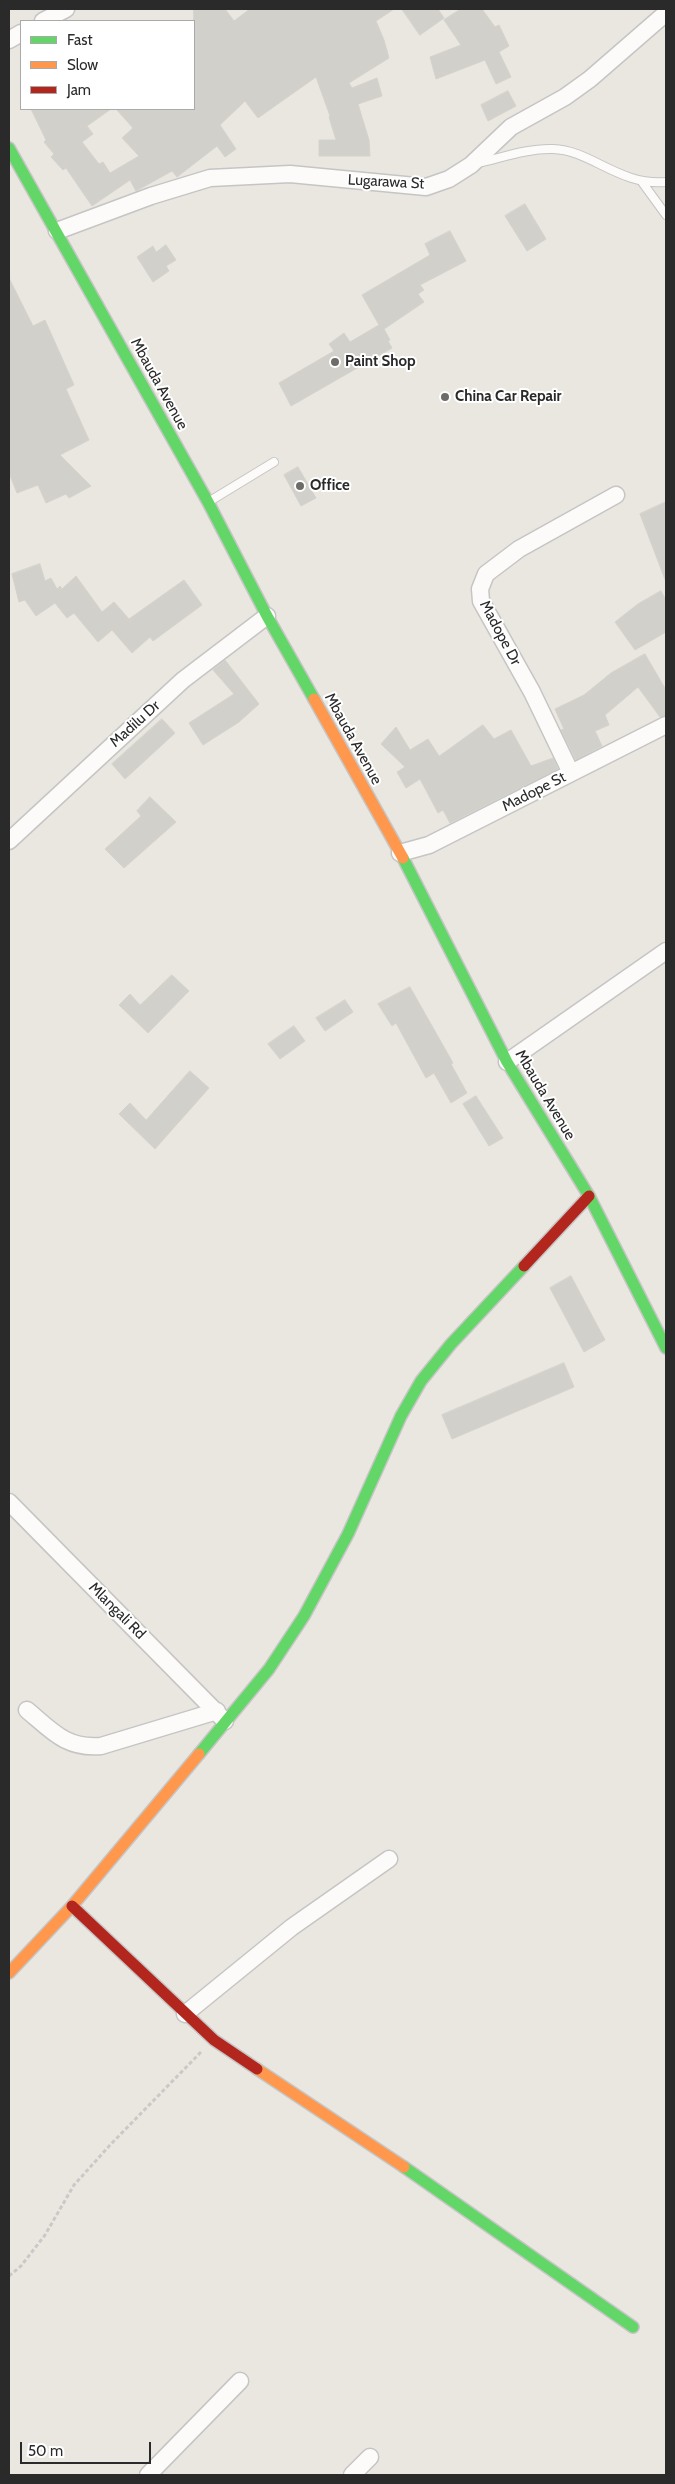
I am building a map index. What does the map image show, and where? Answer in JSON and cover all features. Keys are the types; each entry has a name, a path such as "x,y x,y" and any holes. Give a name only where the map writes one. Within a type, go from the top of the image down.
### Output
{"street":[{"path":"45,20 66,9"},
{"name":"Lugarawa St","path":"56,231 151,196 210,178 290,174 426,187 449,179 471,165 511,127 565,97 590,80 666,13"},
{"path":"9,40 20,34"},
{"name":"Mbauda Avenue","path":"9,148 208,502 267,616 400,853 507,1062 589,1196 666,1348"},
{"name":"Madope Dr","path":"571,773 532,692 481,601 480,589 486,574 519,549 616,496"},
{"name":"Madilu Dr","path":"9,840 183,680 267,616"},
{"name":"Madope St","path":"400,853 428,845 666,725"},
{"path":"507,1062 666,951"},
{"path":"9,1974 72,1906 221,1716 269,1670 304,1616 348,1534 400,1416 421,1381 451,1344 589,1196"},
{"name":"Mlangali Rd","path":"9,1502 221,1716"},
{"path":"27,1710 66,1742 87,1748 221,1716"},
{"path":"184,2014 292,1927 389,1859"},
{"path":"72,1906 184,2014 214,2040 463,2206 633,2327"},
{"path":"148,2475 240,2381"},
{"path":"352,2475 370,2457"}],"lane":[{"path":"471,165 554,149 567,152 625,177 642,182 666,182"},
{"path":"642,182 666,215"},
{"path":"208,502 274,462"}],"path":[{"path":"9,2276 21,2266 45,2235 74,2185 117,2137 214,2040"}],"building":[{"path":"194,9 225,9 234,21 250,9 394,9 376,21 389,58 349,83 352,88 377,78 382,96 358,104 369,140 370,156 319,156 319,140 336,140 330,116 316,77 258,118 245,101 220,125 236,149 225,157 217,146 177,177 172,171 136,191 130,180 92,206 66,168 63,170 51,157 54,154 44,142 46,140 31,110 110,110 87,126 93,134 82,142 99,164 103,162 110,173 139,156 122,138 133,128 117,110 195,110"},
{"path":"402,9 438,9 444,18 420,35"},
{"path":"461,9 482,9 495,27 499,25 509,46 499,52 511,77 496,84 485,60 436,79 430,57 461,45 444,20"},
{"path":"508,91 516,106 488,121 481,105"},
{"path":"525,204 546,239 527,251 505,216"},
{"path":"450,231 466,261 420,285 424,290 418,294 424,302 384,329 392,348 291,406 279,383 334,351 329,344 344,333 350,342 379,325 362,295 430,255 425,244"},
{"path":"166,245 176,260 166,266 169,271 153,282 137,257 153,246 156,252"},
{"path":"9,278 33,326 45,320 74,385 66,389 89,440 60,455 91,486 69,498 66,494 46,503 38,485 17,493 9,473"},
{"name":"Office","path":"298,467 316,498 301,506 284,475"},
{"path":"666,502 666,582 640,514"},
{"path":"40,564 45,581 51,578 57,589 60,586 62,589 76,576 102,612 114,602 129,619 184,580 202,605 153,641 150,637 132,653 112,630 98,642 74,613 67,618 55,603 36,616 25,600 19,602 12,574"},
{"path":"661,591 666,600 666,632 635,650 615,622 638,604"},
{"path":"645,654 666,690 666,715 660,717 638,687 605,715 609,725 595,731 602,746 576,760 561,730 564,729 555,709 584,695 611,673"},
{"path":"225,660 259,704 239,722 203,745 189,723 234,694 213,670"},
{"path":"162,719 175,733 125,779 112,764"},
{"path":"483,725 494,739 511,730 531,766 553,758 558,769 450,823 443,810 438,813 420,779 406,788 397,772 405,767 381,744 396,727 410,750 428,739 439,756"},
{"path":"150,797 176,822 124,868 105,849 141,816 137,811"},
{"path":"172,975 189,991 148,1033 119,1005 130,994 140,1005"},
{"path":"410,987 453,1063 451,1064 467,1093 451,1103 434,1073 426,1078 396,1023 392,1026 378,1004"},
{"path":"345,1000 353,1012 325,1031 316,1018"},
{"path":"294,1026 305,1041 280,1059 268,1044"},
{"path":"190,1071 209,1088 155,1149 119,1114 130,1103 146,1120"},
{"path":"476,1096 503,1138 489,1146 463,1104"},
{"path":"571,1276 605,1340 584,1352 550,1288"},
{"path":"564,1363 574,1387 452,1439 442,1415"}],"traffic: fast":[{"path":"9,148 208,502 267,616 314,699"},
{"path":"403,858 507,1062 589,1196 666,1348"},
{"path":"199,1754 269,1669 304,1616 348,1534 401,1416 421,1381 451,1344 524,1266"},
{"path":"404,2167 633,2327"}],"traffic: slow":[{"path":"314,699 403,858"},
{"path":"9,1973 72,1906 199,1754"},
{"path":"257,2069 404,2167"}],"traffic: jam":[{"path":"524,1266 589,1196"},
{"path":"72,1906 214,2040 257,2069"}],"place":[{"name":"Paint Shop","path":"335,362"},
{"name":"China Car Repair","path":"445,397"},
{"name":"Office","path":"300,486"}]}
